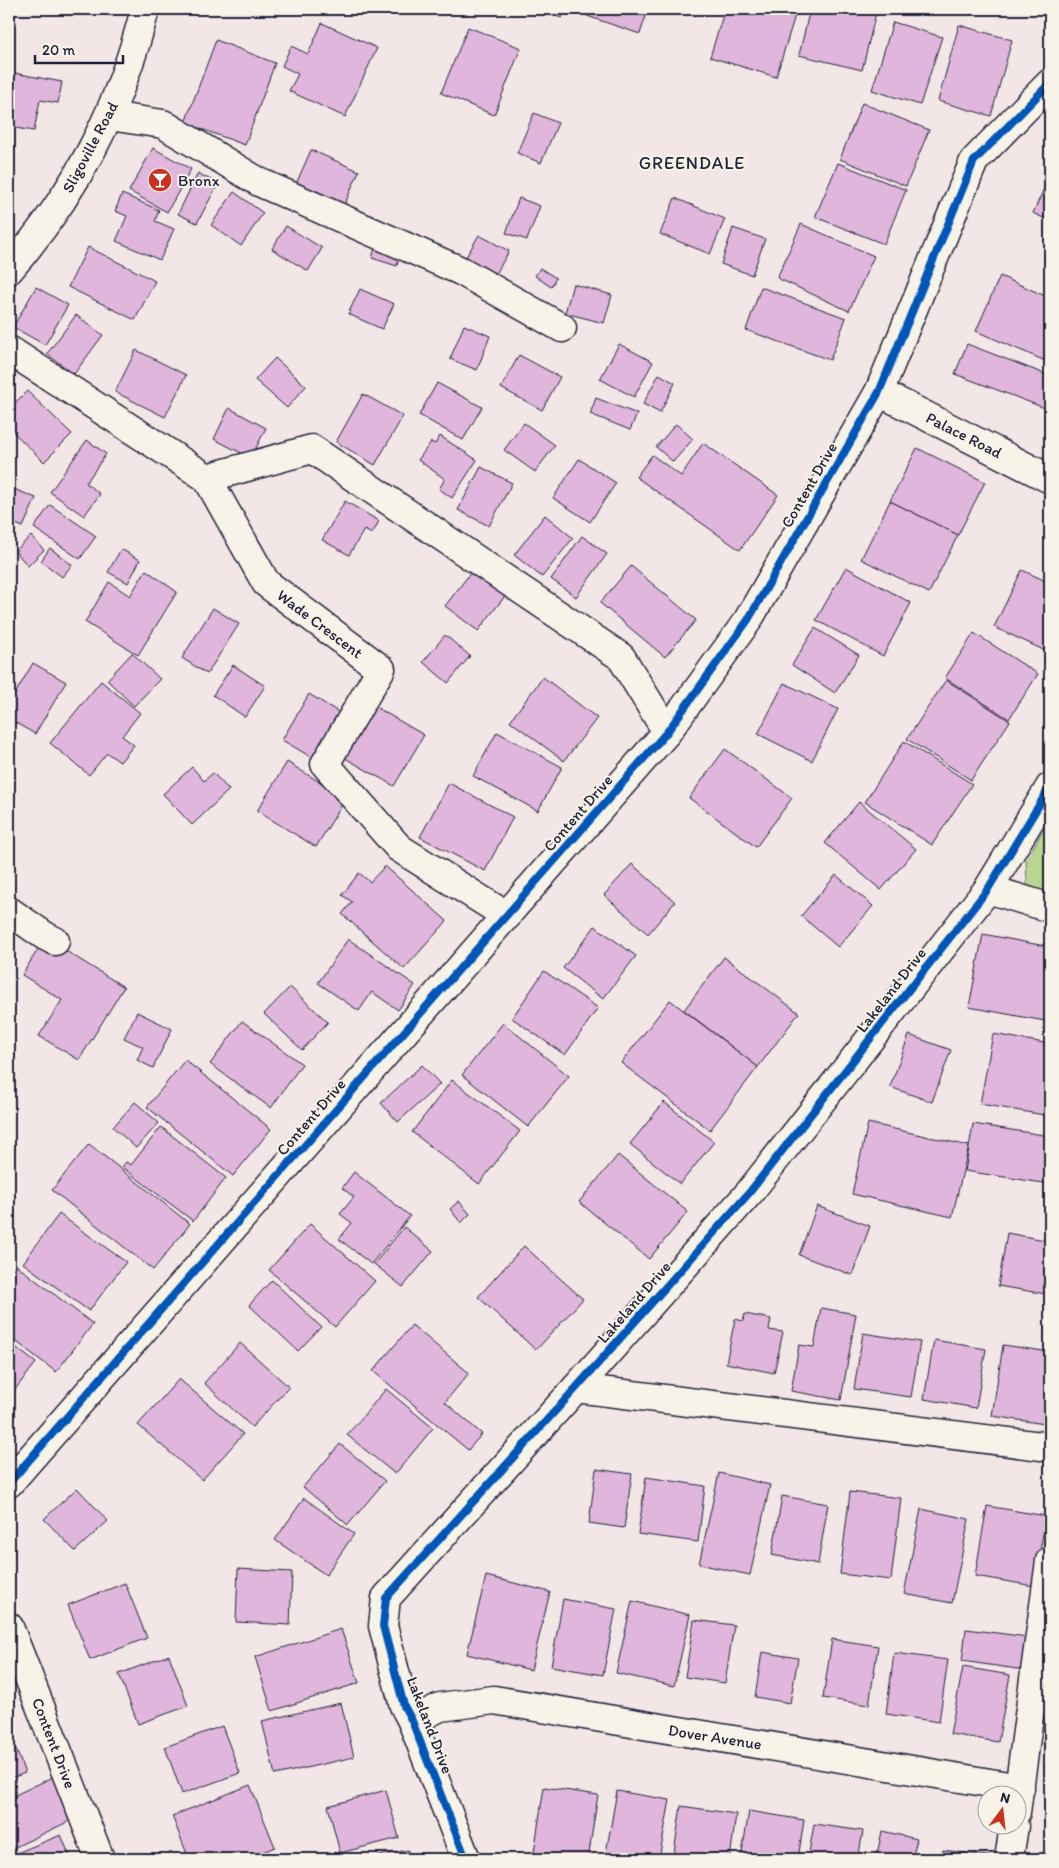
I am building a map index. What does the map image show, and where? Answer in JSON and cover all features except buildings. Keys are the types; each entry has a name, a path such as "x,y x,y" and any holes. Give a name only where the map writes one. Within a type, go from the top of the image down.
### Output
{"street":[{"name":"Sligoville Road","path":"9,270 35,239 78,176 109,116 138,37 145,9"},
{"name":"Content Drive","path":"9,1483 667,732 748,620 879,392 974,161 1050,82"},
{"path":"109,116 163,124 259,182 461,271 562,328"},
{"name":"Wade Crescent","path":"9,350 207,478 266,583 380,669 325,764 399,848 507,916"},
{"name":"Palace Road","path":"879,392 1050,478"},
{"path":"207,478 312,449 621,657 667,732"},
{"name":"Lakeland Drive","path":"466,1859 412,1721 404,1706 383,1626 386,1598 749,1193 988,889 1050,787"},
{"path":"988,889 1050,908"},
{"path":"9,911 45,936 55,940"},
{"path":"576,1388 1050,1447"},
{"path":"1020,1786 1050,1561"},
{"name":"Content Drive","path":"9,1627 100,1859"},
{"name":"Dover Avenue","path":"412,1721 440,1707 494,1700 976,1792"},
{"path":"1009,1859 1012,1836"}],"green space":[{"path":"1050,817 1050,894 1027,885 1026,861"}],"cycle path":[{"path":"9,1483 667,732 748,620 879,392 974,161 1050,83"},
{"path":"466,1859 412,1721 404,1706 383,1626 386,1598 749,1193 988,889 1050,787"}],"place":[{"name":"Bronx","path":"160,180"}],"district":[{"name":"GREENDALE","path":"692,163"}]}
